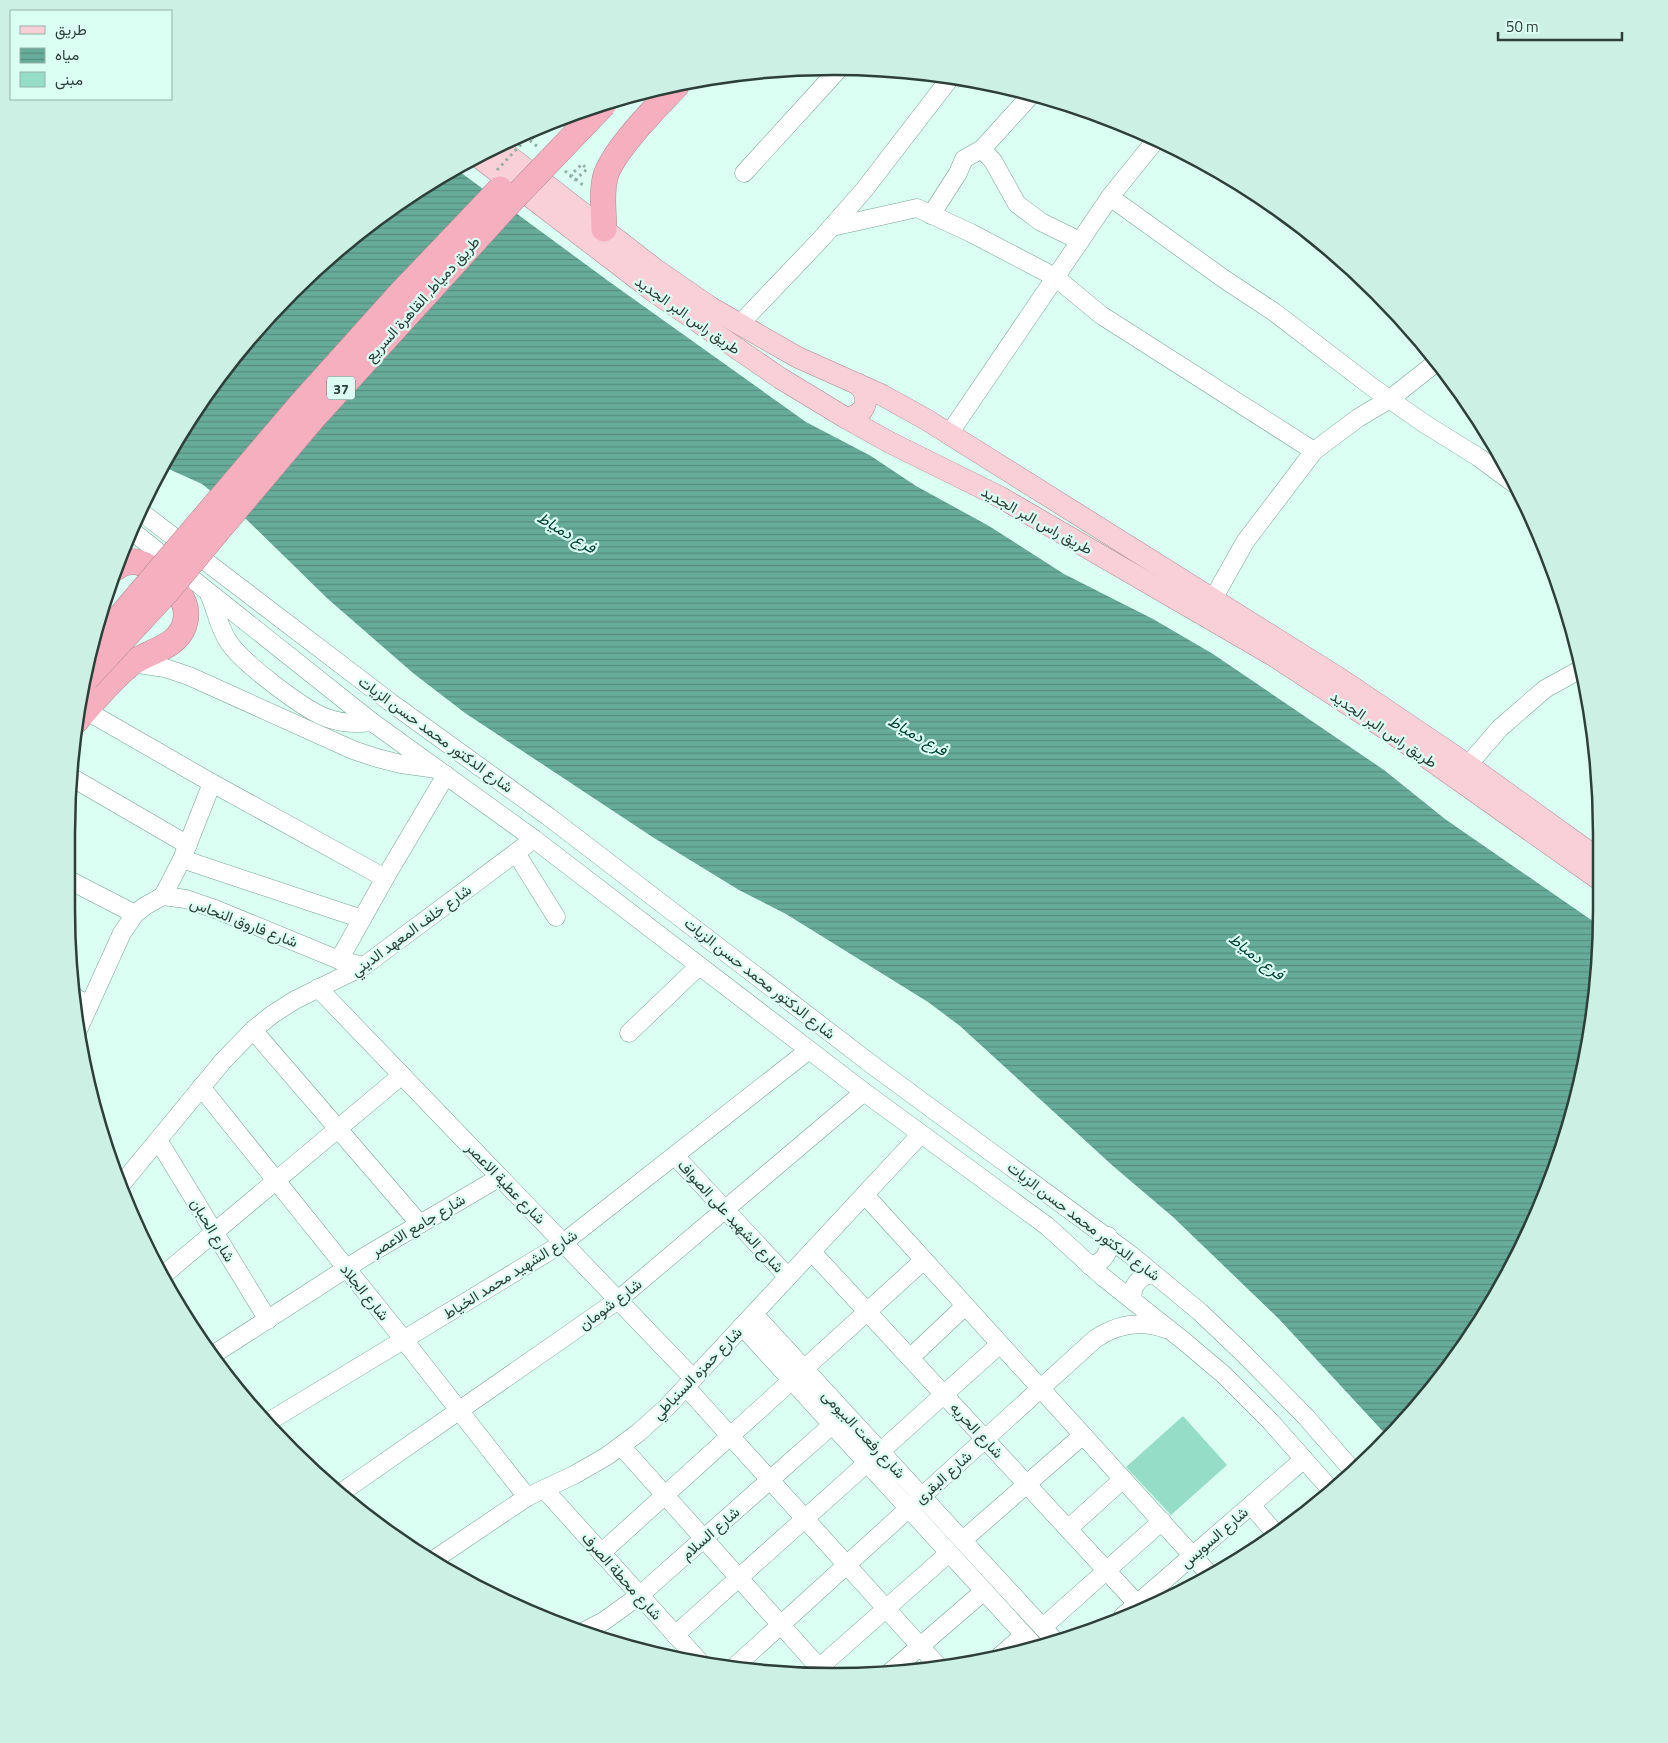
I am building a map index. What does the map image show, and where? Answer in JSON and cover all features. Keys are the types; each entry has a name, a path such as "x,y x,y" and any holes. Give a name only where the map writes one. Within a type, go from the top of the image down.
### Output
{"highway":[{"path":"604,229 602,194 605,178 611,163 669,94"},
{"name":"طريق دمياط, القاهرة السريع","path":"93,671 166,593 322,409 501,213 595,114"},
{"name":"طريق دمياط, القاهرة السريع","path":"102,635 124,612 300,404 422,271 533,138"},
{"path":"86,710 115,678 132,664 166,646 179,635 185,620 184,604 176,589 146,564 137,561 126,563"}],"main road":[{"name":"طريق راس البر الجديد","path":"503,151 676,284 739,325 798,357 905,407 949,434 1342,680 1468,765 1593,855"},
{"name":"طريق راس البر الجديد","path":"484,161 606,256 684,313 764,367 846,418 1000,498 1274,656 1392,733 1593,875"},
{"path":"846,418 854,417 861,413 865,406 864,390 858,384"}],"street":[{"path":"744,173 833,75"},
{"path":"739,325 832,227 864,190 946,83"},
{"path":"931,215 958,173 964,160 982,149 1027,100"},
{"path":"949,434 1110,197 1151,145"},
{"path":"982,149 993,161 1017,204 1041,222 1080,241"},
{"path":"1110,197 1224,279 1274,312 1336,361 1425,424 1478,457 1502,475"},
{"path":"832,227 917,208 998,245 1055,277 1101,314 1314,451"},
{"path":"1214,599 1245,542 1314,451 1358,418 1390,399 1431,366"},
{"name":"شارع الدكتور محمد حسن الزيات","path":"145,515 390,702 549,817 875,1067 1108,1236 1222,1332 1306,1417 1349,1466"},
{"name":"شارع الدكتور محمد حسن الزيات","path":"137,535 372,722 534,839 864,1092 1040,1221 1090,1266 1212,1364 1243,1393 1327,1485"},
{"path":"206,589 224,635 238,655 306,708 321,716 344,722 372,722"},
{"path":"132,664 165,668 189,676 365,754 401,764 442,772 339,960"},
{"path":"1468,765 1500,728 1545,689 1575,672"},
{"path":"84,717 212,783 385,878"},
{"path":"77,781 185,852 362,919"},
{"path":"82,1002 135,914 163,896 185,852 212,783"},
{"name":"شارع خلف المعهد الديني","path":"125,1180 232,1050 253,1030 284,1006 364,966 534,839"},
{"path":"516,853 556,917"},
{"path":"75,883 135,914"},
{"name":"شارع فاروق النحاس","path":"163,896 186,899 215,909 339,960 364,966"},
{"path":"629,1033 699,966"},
{"name":"شارع عطية الاعصر","path":"318,988 618,1300 689,1382 730,1436 934,1662"},
{"path":"253,1030 419,1223"},
{"name":"شارع الشهيد محمد الخياط","path":"272,1419 563,1243 809,1050"},
{"path":"168,1271 402,1075"},
{"name":"شارع الجلاد","path":"201,1087 527,1497"},
{"name":"شارع شومان","path":"346,1489 618,1300 864,1092"},
{"name":"شارع حمزه السنباطي","path":"439,1557 527,1497 591,1466 621,1446 653,1420 921,1134"},
{"name":"شارع الحبان","path":"158,1140 268,1320"},
{"name":"شارع الشهيد على الصواف","path":"674,1156 788,1277"},
{"name":"شارع جامع الاعصر","path":"218,1352 419,1223 500,1177"},
{"path":"864,1195 1206,1570"},
{"path":"1090,1266 1099,1263 1106,1256 1109,1246 1108,1236"},
{"name":"شارع الحريه","path":"812,1252 1137,1604"},
{"path":"804,1369 924,1260"},
{"path":"1133,1301 1132,1291 1137,1282 1145,1276 1154,1274"},
{"path":"910,1358 965,1306"},
{"name":"شارع رفعت البيومى","path":"748,1320 804,1369 1050,1636"},
{"name":"شارع رفعت البيومى","path":"748,1320 791,1381 1030,1642"},
{"name":"شارع البقرى","path":"739,1662 1095,1339 1107,1331 1121,1326 1136,1324 1158,1326 1172,1331"},
{"path":"881,1451 1000,1344"},
{"path":"601,1553 791,1381"},
{"name":"شارع السلام","path":"590,1628 640,1595 832,1425"},
{"path":"963,1540 1083,1435"},
{"path":"621,1446 781,1625 815,1667"},
{"name":"شارع السويس","path":"1148,1600 1193,1556 1304,1458"},
{"path":"675,1635 867,1463"},
{"path":"1068,1528 1123,1479"},
{"name":"شارع محطة الصرف","path":"544,1489 693,1654"},
{"path":"1251,1505 1271,1529"},
{"path":"1042,1627 1162,1521"},
{"path":"822,1668 949,1553"},
{"path":"899,1665 984,1591"},
{"path":"1011,1646 1024,1635"}],"path":[{"path":"571,175 582,164 587,169 575,180"}],"water":[{"name":"فرع دمياط","path":"462,173 611,283 806,422 871,456 916,486 989,526 1064,574 1153,619 1213,654 1384,770 1445,819 1593,921 1587,1008 1567,1105 1553,1153 1515,1245 1465,1331 1436,1371 1384,1432 1279,1319 1173,1217 1113,1166 960,1026 928,1002 786,914 739,890 654,838 465,713 413,673 328,599 247,520 202,484 169,469 203,412 263,334 297,297 372,232 412,203"}],"building":[{"path":"1183,1416 1227,1465 1171,1515 1126,1467"}]}
